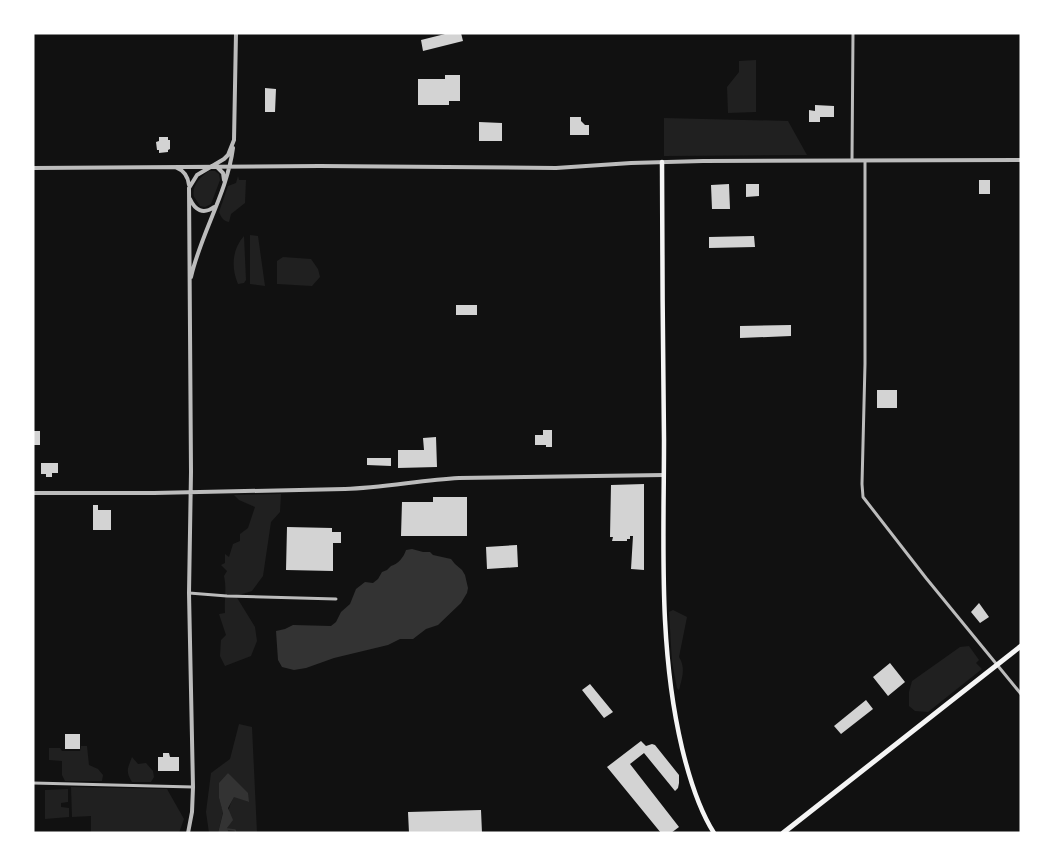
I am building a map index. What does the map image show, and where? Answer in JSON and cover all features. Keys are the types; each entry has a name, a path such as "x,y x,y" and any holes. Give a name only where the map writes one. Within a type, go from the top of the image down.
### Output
{"main road":[{"path":"662,162 664,607 669,676 674,711 687,768 714,833"},
{"path":"783,833 1021,646"}],"street":[{"path":"190,284 198,252 230,166 234,140 236,33"},
{"path":"852,160 853,33"},
{"path":"216,206 209,211 199,210 191,202 189,190 197,175 228,156 234,140"},
{"path":"33,168 411,166 561,168 662,162 1021,160"},
{"path":"865,161 863,496 932,586 1021,694"},
{"path":"171,166 183,171 188,178 189,190 189,593 193,787 191,823 188,833"},
{"path":"213,166 220,168 223,173 224,186"},
{"path":"33,493 368,488 459,478 664,474"},
{"path":"189,593 336,599"},
{"path":"33,783 193,787"}],"shaded area":[{"path":"756,60 756,112 728,113 727,87 739,72 739,61"},
{"path":"664,118 788,121 807,155 664,156"},
{"path":"209,171 219,174 220,180 211,204 205,207 200,206 193,193 197,182"},
{"path":"238,176 239,180 246,180 245,203 231,214 229,222 222,218 219,212 228,186 236,183"},
{"path":"250,235 258,236 265,286 250,284"},
{"path":"244,236 246,280 238,284 234,272 234,259 237,247"},
{"path":"283,257 311,259 320,277 312,286 277,284 277,261"},
{"path":"281,494 280,512 271,522 263,576 252,591 236,596 255,627 257,641 251,656 225,666 220,656 221,640 226,635 219,614 225,613 224,576 227,571 221,565 225,563 225,554 229,557 233,544 240,541 240,534 248,528 255,507 239,500 234,495"},
{"path":"412,549 451,559 465,575 467,593 461,603 438,625 426,629 413,639 400,639 388,645 334,658 306,668 294,670 282,667 278,660 276,631 293,625 331,626 350,604 356,589 365,582 373,583 382,572 400,560 406,550"},
{"path":"673,610 687,617 679,657 683,669 679,690 672,662 669,612"},
{"path":"969,646 979,660 976,663 982,669 928,712 915,711 909,706 912,681 960,647"},
{"path":"239,724 252,727 257,833 229,833 227,829 227,819 234,796 249,802 228,773 219,798 223,812 218,833 209,833 206,812 211,773 230,759"},
{"path":"81,746 87,746 89,765 98,769 103,775 102,781 65,781 62,775 62,761 49,760 49,748 80,751"},
{"path":"132,757 138,764 146,763 153,771 154,777 151,782 132,782 128,767"},
{"path":"228,773 248,793 249,802 234,797 228,808 233,820 227,828 229,833 218,833 223,813 219,798 219,783"},
{"path":"71,787 167,789 184,819 179,833 91,833 91,816 72,817"},
{"path":"68,789 68,802 61,803 61,807 69,808 69,817 45,819 45,790"}],"building":[{"path":"449,33 461,33 463,41 423,51 421,40"},
{"path":"445,75 460,75 460,101 449,101 449,105 418,105 418,79 445,79"},
{"path":"265,88 276,89 275,112 265,112"},
{"path":"815,105 834,106 834,117 820,117 820,122 809,122 809,110 815,111"},
{"path":"570,117 581,117 585,125 589,125 589,135 570,135"},
{"path":"479,122 502,123 502,141 479,141"},
{"path":"159,137 168,137 170,140 168,152 159,153 157,150 156,142 159,141"},
{"path":"979,180 990,180 990,194 979,194"},
{"path":"729,184 730,209 712,209 711,185"},
{"path":"746,184 759,184 759,196 746,197"},
{"path":"754,236 755,247 709,248 709,237"},
{"path":"456,305 477,305 477,315 456,315"},
{"path":"791,325 791,336 740,338 740,326"},
{"path":"877,390 897,390 897,408 877,408"},
{"path":"543,430 552,430 552,447 535,445 535,435 543,435"},
{"path":"33,431 40,431 40,445 33,445"},
{"path":"436,437 437,467 398,468 398,450 424,450 423,438"},
{"path":"367,458 391,458 391,466 367,465"},
{"path":"41,463 58,463 58,473 52,473 52,477 46,477 46,474 41,474"},
{"path":"644,484 644,570 631,569 633,536 630,536 627,541 612,541 613,537 610,537 611,485"},
{"path":"433,497 467,497 467,536 401,536 402,502 433,502"},
{"path":"93,505 98,505 98,510 111,510 111,530 93,530"},
{"path":"287,527 332,528 332,532 341,532 341,543 333,543 333,571 286,570"},
{"path":"517,545 518,567 487,569 486,547"},
{"path":"979,603 989,617 980,623 971,612"},
{"path":"890,663 905,682 888,696 873,677"},
{"path":"590,684 613,712 604,718 582,690"},
{"path":"866,700 873,709 841,734 834,726"},
{"path":"65,734 80,734 80,749 65,749"},
{"path":"641,741 646,746 655,745 679,775 678,788 675,791 644,753 630,764 679,827 671,833 661,833 607,767"},
{"path":"163,753 169,753 170,757 179,757 179,771 158,771 158,757 163,757"},
{"path":"481,810 482,833 409,833 408,812"}],"waterway":[{"path":"227,829 235,830 236,833"}]}
